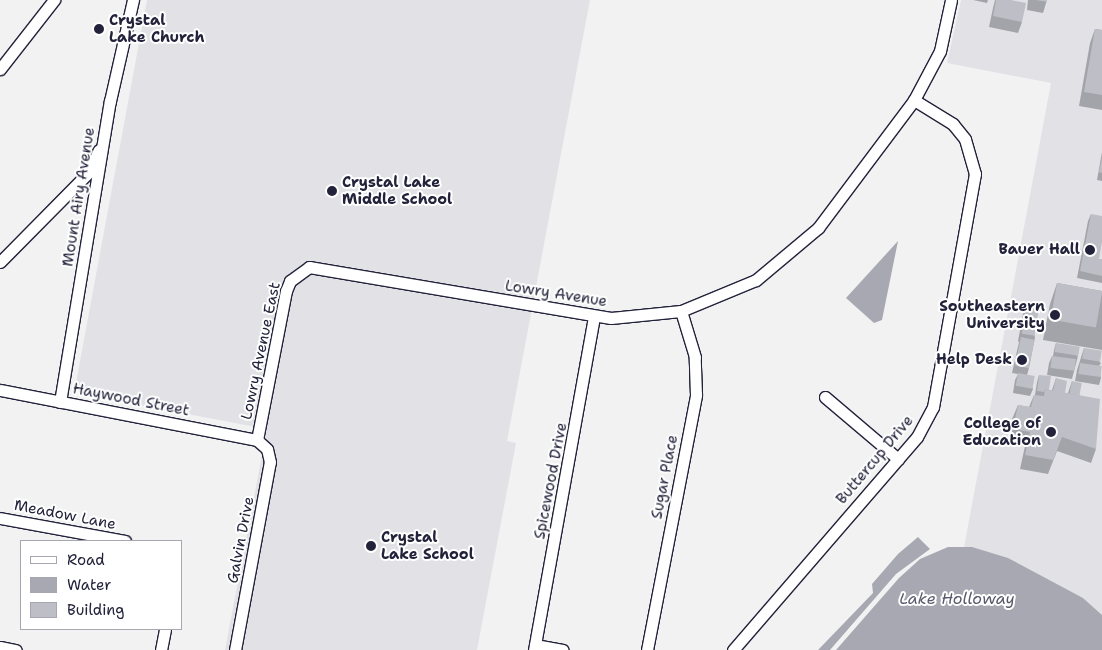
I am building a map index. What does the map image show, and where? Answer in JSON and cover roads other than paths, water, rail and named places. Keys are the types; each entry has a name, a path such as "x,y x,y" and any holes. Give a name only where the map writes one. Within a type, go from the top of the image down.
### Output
{"street":[{"path":"0,69 54,0"},
{"name":"Mount Airy Avenue","path":"60,402 103,140 133,0"},
{"name":"Lowry Avenue","path":"299,272 319,266 594,317 681,311 732,293 781,263 818,228 914,100 940,51 951,0"},
{"name":"Buttercup Drive","path":"733,650 917,437 933,407 976,174 965,139 953,124 914,100"},
{"path":"0,262 89,172 103,140"},
{"name":"Lowry Avenue East","path":"257,440 286,291 299,272"},
{"name":"Sugar Place","path":"647,650 696,395 696,357 681,311"},
{"name":"Spicewood Drive","path":"535,647 594,317"},
{"name":"Haywood Street","path":"0,390 257,440"},
{"path":"825,397 898,459"},
{"name":"Galvin Drive","path":"235,650 270,462 267,450 257,440"},
{"name":"Meadow Lane","path":"0,518 120,540"},
{"path":"161,650 165,630"},
{"path":"0,647 16,650"},
{"path":"535,647 563,650"}],"water":[{"path":"898,241 882,320 874,323 846,298"},
{"path":"918,537 930,549 896,574 830,650 818,650 873,593 872,584 898,554"},
{"name":"Lake Holloway","path":"948,547 972,547 1008,558 1083,598 1102,615 1102,650 836,650 899,578 920,559"}],"place":[{"name":"Crystal Lake Church","path":"99,29"},
{"name":"Crystal Lake Middle School","path":"332,191"},
{"name":"Bauer Hall","path":"1090,250"},
{"name":"Southeastern University","path":"1055,315"},
{"name":"Help Desk","path":"1022,360"},
{"name":"College of Education","path":"1051,432"},
{"name":"Crystal Lake School","path":"371,546"}]}
